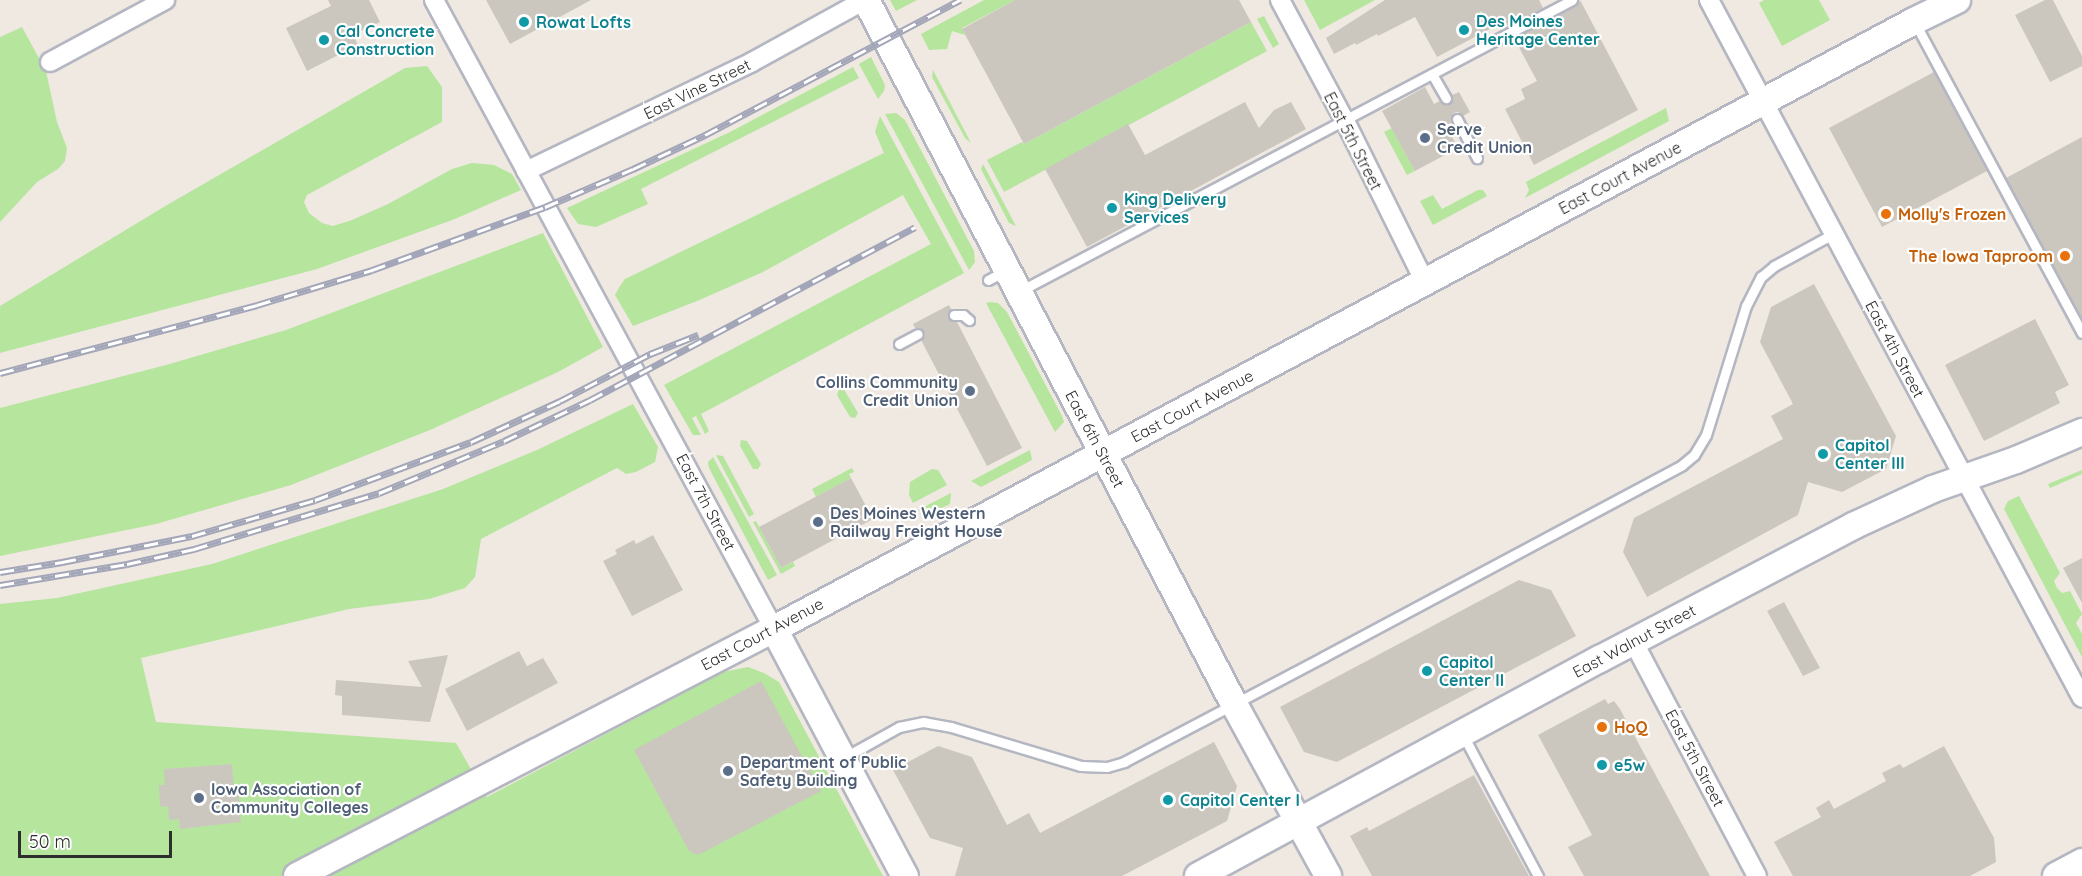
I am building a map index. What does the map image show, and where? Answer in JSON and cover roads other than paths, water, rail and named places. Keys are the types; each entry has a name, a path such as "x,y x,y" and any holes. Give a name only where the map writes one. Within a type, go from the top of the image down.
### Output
{"street":[{"path":"50,62 165,0"},
{"name":"East 7th Street","path":"434,0 905,876"},
{"name":"East Vine Street","path":"526,171 752,62 866,0"},
{"name":"East 6th Street","path":"866,0 1004,281 1102,454 1328,876"},
{"name":"East 5th Street","path":"1280,0 1345,121 1425,282"},
{"name":"East 4th Street","path":"1709,0 2082,698"},
{"name":"East Court Avenue","path":"297,876 774,629 1957,0"},
{"name":"East Walnut Street","path":"1198,876 1633,641 1853,526 1964,478 2016,460 2082,432"},
{"name":"East 5th Street","path":"1633,641 1757,876"},
{"path":"2056,876 2082,862"}],"lane":[{"path":"1004,281 1345,121 1572,0"},
{"path":"1914,21 2082,333"},
{"path":"1432,74 1446,98"},
{"path":"1457,119 1477,158"},
{"path":"843,758 899,727 923,722 951,727 1081,766 1107,767 1124,762 1234,704 1682,465 1694,455 1706,435 1746,306 1761,277 1774,266 1833,234"},
{"path":"954,315 963,315 969,320"},
{"path":"899,344 918,334"},
{"path":"1462,734 1538,876"}],"railway":[{"path":"0,373 257,305 372,270 545,207 705,135 960,0"},
{"path":"0,585 127,564 194,549 379,493 504,441 590,400 915,227"},
{"path":"0,572 192,536 315,500 471,442 560,401 650,354 698,335"}],"place":[{"name":"Rowat Lofts","path":"524,22"},
{"name":"Des Moines Heritage Center","path":"1464,30"},
{"name":"Cal Concrete Construction","path":"324,40"},
{"name":"Serve Credit Union","path":"1425,138"},
{"name":"King Delivery Services","path":"1112,208"},
{"name":"Molly's Frozen","path":"1886,214"},
{"name":"The Iowa Taproom","path":"2065,256"},
{"name":"Collins Community Credit Union","path":"970,391"},
{"name":"Capitol Center III","path":"1823,454"},
{"name":"Des Moines Western Railway Freight House","path":"818,522"},
{"name":"Capitol Center II","path":"1427,671"},
{"name":"HoQ","path":"1602,727"},
{"name":"e5w","path":"1602,765"},
{"name":"Department of Public Safety Building","path":"728,771"},
{"name":"Iowa Association of Community Colleges","path":"199,798"},
{"name":"Capitol Center I","path":"1168,800"}]}
